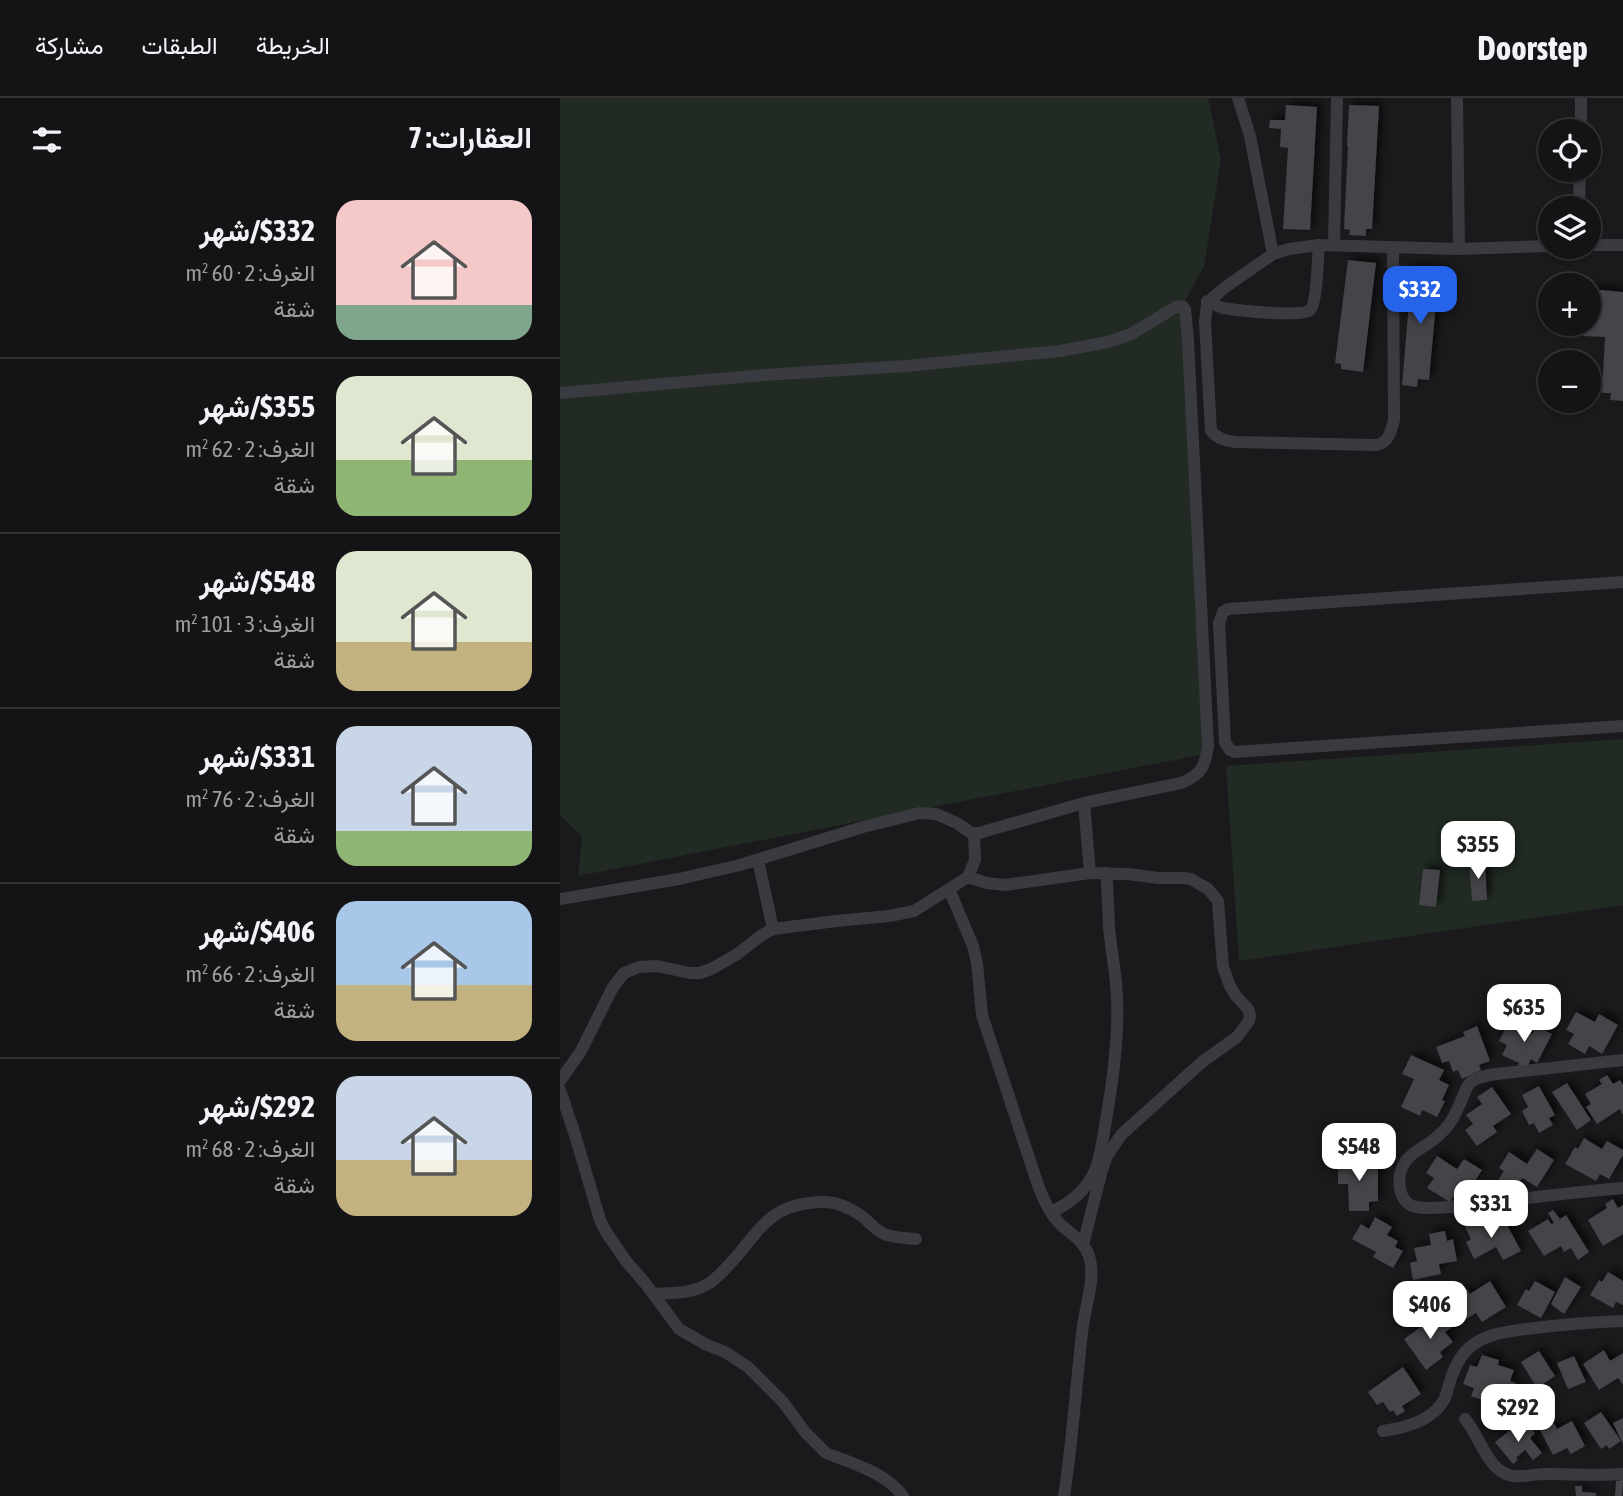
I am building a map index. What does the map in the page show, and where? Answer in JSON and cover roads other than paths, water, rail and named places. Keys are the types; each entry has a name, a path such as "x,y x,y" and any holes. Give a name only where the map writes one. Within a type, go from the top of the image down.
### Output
{"street":[{"path":"1238,98 1250,136 1273,254"},
{"path":"1334,245 1338,98"},
{"path":"1457,98 1459,249"},
{"path":"1581,98 1581,119"},
{"path":"1207,302 1244,311 1308,311 1315,294 1319,245"},
{"path":"1393,247 1394,420 1388,438 1382,444 1236,443 1221,439 1213,433 1205,331 1207,302 1273,254 1319,245 1334,245 1459,249 1538,246"},
{"path":"1601,245 1623,245"},
{"path":"560,393 1060,351 1108,342 1131,334 1182,306 1185,309 1188,353 1209,746 1206,762 1193,778 1181,783 1084,803 974,834 936,814 920,813 824,838 758,860 679,879 560,899"},
{"path":"1623,582 1228,609 1223,612 1219,623 1225,742 1234,752 1623,726"},
{"path":"1084,803 1090,873"},
{"path":"560,1081 581,1051 613,987 624,973 639,967 657,967 700,973 736,955 773,929 914,911 968,877 975,860 974,834"},
{"path":"758,860 773,929"},
{"path":"968,877 1005,885 1090,873 1184,878 1200,884 1212,893 1217,901 1226,975 1250,1016 1237,1037 1202,1062 1121,1135 1101,1170 1083,1245"},
{"path":"1051,1212 1070,1202 1095,1171 1108,1111 1114,1071 1117,1004 1106,873"},
{"path":"949,889 973,946 987,1035 1039,1188 1059,1223 1089,1254 1091,1270 1064,1496"},
{"path":"1623,1060 1506,1072 1474,1080 1466,1087 1457,1112 1447,1126 1407,1160 1400,1178 1404,1200 1409,1205 1420,1207 1476,1204 1623,1188"},
{"path":"560,1090 600,1220 626,1261 679,1329 748,1367 783,1402 826,1453 886,1480 903,1496"},
{"path":"653,1294 684,1292 715,1279 771,1217 794,1205 827,1202 835,1204 854,1212 886,1235 916,1240"},
{"path":"1383,1431 1402,1429 1432,1414 1444,1399 1458,1362 1472,1344 1484,1338 1568,1323 1623,1321"},
{"path":"1465,1419 1494,1465 1505,1474 1623,1474"}]}
